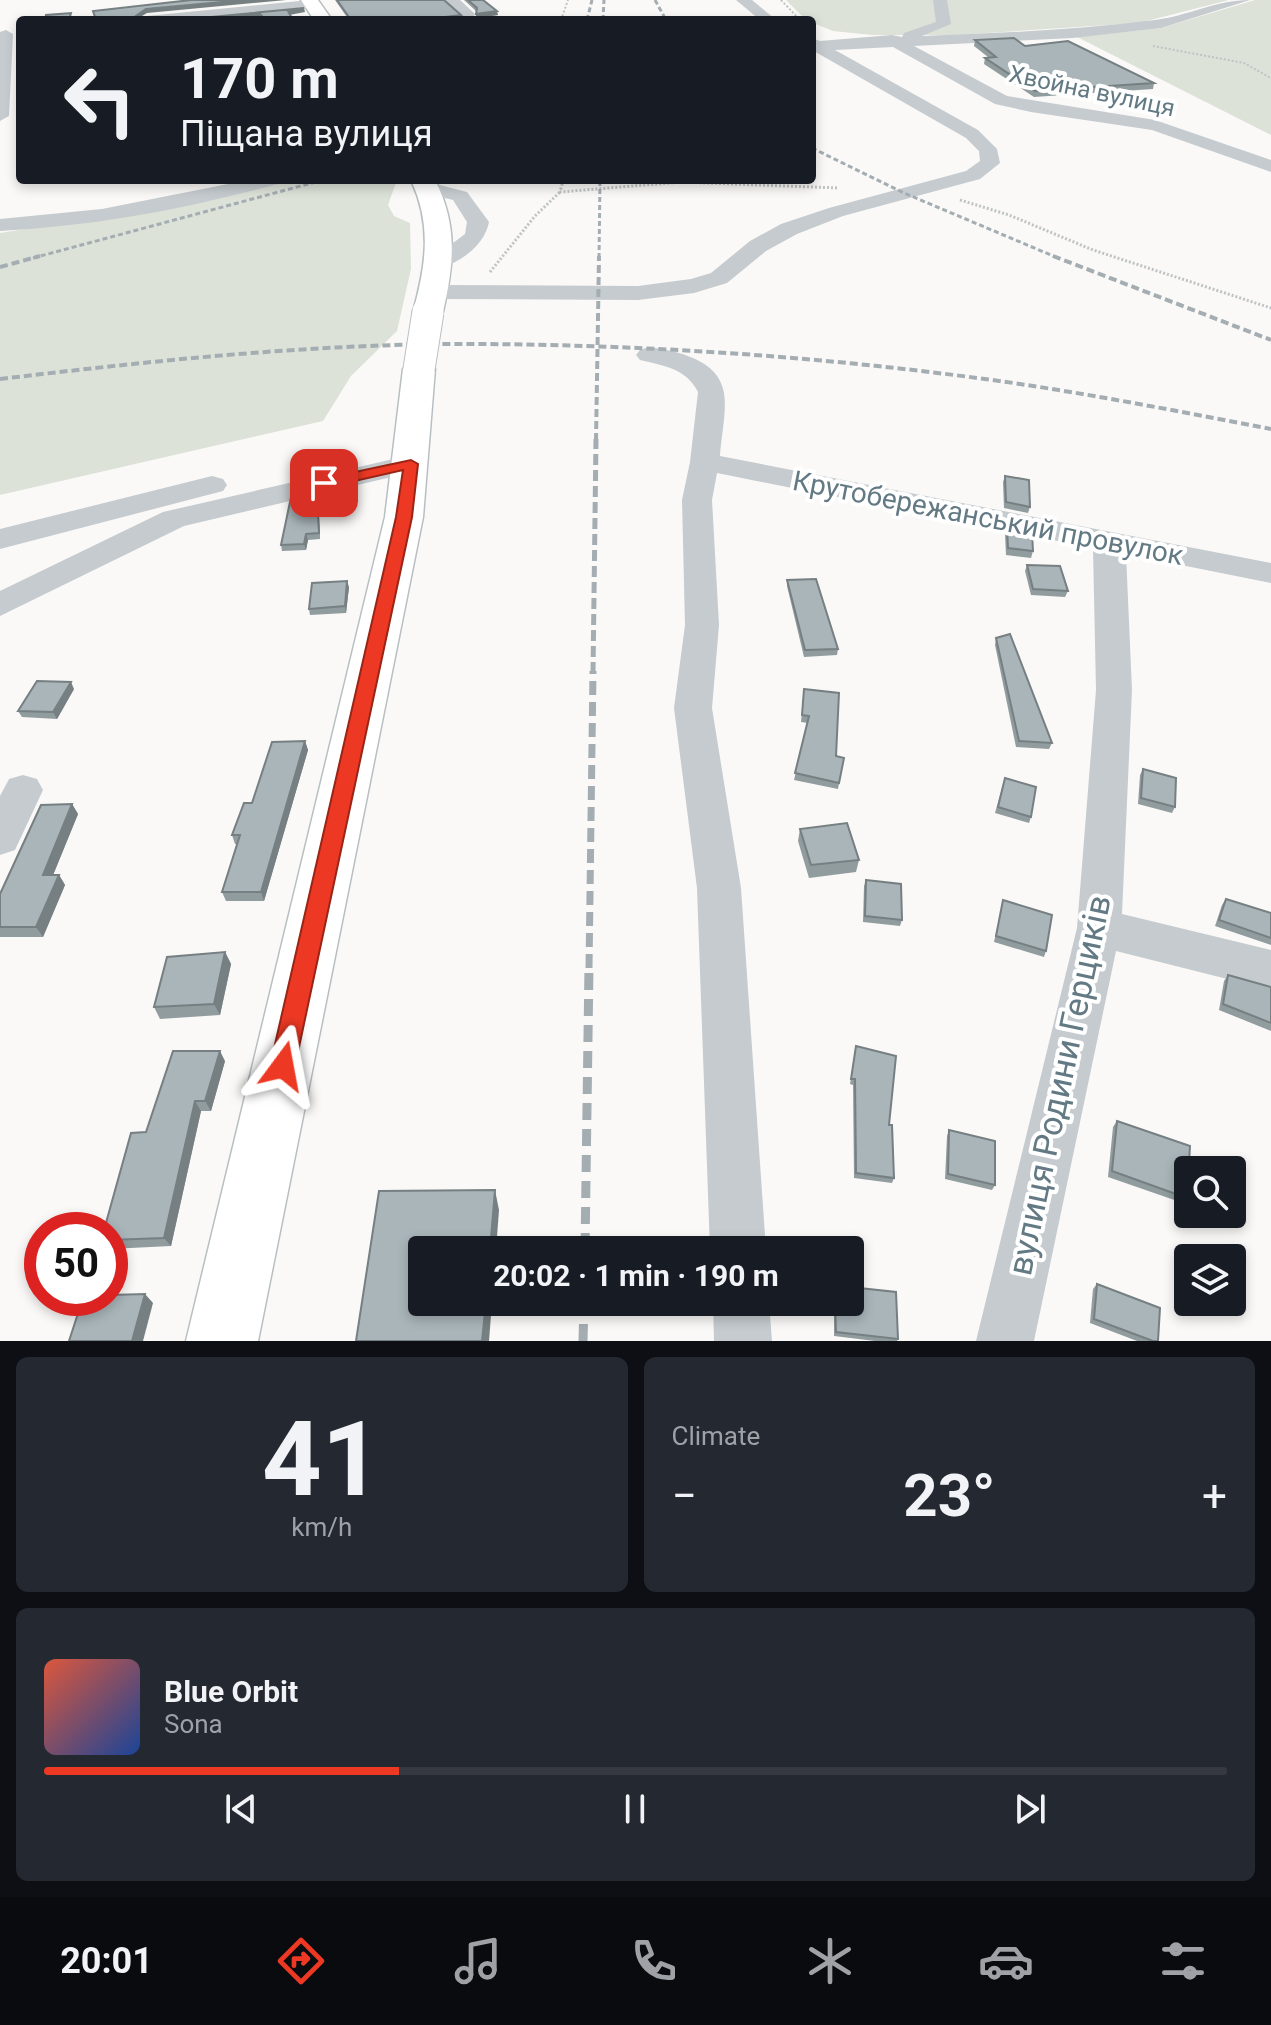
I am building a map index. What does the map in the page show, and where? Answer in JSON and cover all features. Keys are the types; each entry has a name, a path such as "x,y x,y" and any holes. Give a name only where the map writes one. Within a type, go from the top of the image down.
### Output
{"main road":[{"path":"222,1341 404,517 419,369 440,261 442,235 425,184"}],"street":[{"path":"452,0 468,14"},
{"path":"743,0 764,16"},
{"path":"892,40 941,27 944,24 940,0"},
{"path":"816,44 1073,34 1161,24 1243,0"},
{"path":"183,16 310,2"},
{"path":"0,116 9,34"},
{"name":"Хвойна вулиця","path":"892,40 1001,100 1155,125 1269,164"},
{"path":"431,302 469,292 638,293 694,286 719,278 758,246 789,229 836,212 973,175 990,163 988,149 972,134 816,45"},
{"path":"0,225 29,224 173,204 213,187 238,184"},
{"path":"425,184 460,196 478,222 475,237 440,261"},
{"path":"649,355 678,359 704,378 711,392 705,462 697,500 702,625 693,708 719,888 737,1236"},
{"path":"0,539 228,481 412,455"},
{"path":"0,605 174,519 412,455"},
{"name":"Крутобережанський провулок","path":"705,462 1271,573"},
{"name":"вулиця Родини Герциків","path":"1005,1341 1099,928 1114,690 1109,541"},
{"path":"0,838 23,790"},
{"path":"1099,928 1271,970"},
{"path":"742,1316 743,1341"}],"path":[{"path":"781,0 796,16"},
{"path":"1146,45 1244,63 1271,78"},
{"path":"469,292 509,250 535,216 552,203 562,184"},
{"path":"560,192 657,184"},
{"path":"734,184 839,188"},
{"path":"911,192 964,201 1009,215 1093,250 1271,308"}],"shaded area":[{"path":"786,0 1229,0 1139,23 957,35 872,35 833,31 816,24 816,16 802,16"},
{"path":"1255,0 1271,0 1271,135 1077,37 1161,28"},
{"path":"272,184 396,184 388,205 394,216 410,223 411,269 397,331 351,376 323,421 0,495 0,233 221,198"}],"building":[{"path":"191,0 244,0 146,9 136,16 95,16 93,11"},
{"path":"337,0 444,0 461,15 453,16 348,16"},
{"path":"468,0 483,0 497,11 476,14 477,8"},
{"path":"304,8 288,11 291,16 221,16"},
{"path":"71,13 70,16 46,15"},
{"path":"1014,38 1025,46 1068,41 1154,83 1035,91 985,58 996,57 975,40"},
{"path":"1005,476 1029,480 1030,507 1006,502"},
{"path":"317,491 319,533 306,534 304,544 281,545 291,497"},
{"path":"1007,527 1032,532 1033,551 1008,548"},
{"path":"1027,565 1060,566 1068,591 1033,589"},
{"path":"816,579 838,649 805,650 787,580"},
{"path":"347,581 345,606 309,609 312,583"},
{"path":"1010,634 1052,743 1019,741 996,638"},
{"path":"37,681 71,682 53,712 18,711"},
{"path":"804,689 839,693 836,756 844,758 839,783 795,773 809,716 802,715"},
{"path":"305,741 261,892 222,892 240,835 232,835 244,803 252,803 272,742"},
{"path":"1143,769 1176,778 1175,807 1141,798"},
{"path":"1005,778 1036,787 1031,817 998,807"},
{"path":"72,804 43,875 59,875 36,927 0,927 0,894 41,805"},
{"path":"847,823 859,860 811,865 800,829"},
{"path":"866,880 901,884 902,920 865,916"},
{"path":"1226,899 1271,913 1271,938 1219,920"},
{"path":"1003,900 1052,915 1046,951 996,936"},
{"path":"225,952 214,1004 154,1007 167,957"},
{"path":"1228,975 1271,987 1271,1023 1223,1004"},
{"path":"856,1046 896,1056 889,1125 892,1125 894,1178 856,1173 855,1079 851,1079"},
{"path":"173,1051 220,1051 205,1101 195,1101 164,1238 128,1239 128,1212 109,1212 131,1133 146,1132"},
{"path":"1117,1121 1190,1146 1189,1156 1174,1156 1174,1193 1112,1171"},
{"path":"949,1130 995,1141 995,1185 948,1174"},
{"path":"495,1190 491,1236 408,1236 408,1316 485,1316 482,1341 356,1341 379,1191"},
{"path":"1097,1284 1160,1308 1158,1341 1094,1319"},
{"path":"864,1289 896,1292 898,1339 836,1332 835,1316 864,1316"},
{"path":"128,1294 145,1294 132,1341 69,1341 77,1316 128,1316"}],"railway":[{"path":"588,16 592,0"},
{"path":"603,16 604,0"},
{"path":"655,0 664,16"},
{"path":"816,150 904,193 1056,257"},
{"path":"33,258 308,184"},
{"path":"599,258 600,184"},
{"path":"0,267 40,256"},
{"path":"598,346 599,256"},
{"path":"1056,257 1271,340"},
{"path":"0,379 179,359 359,346 598,346"},
{"path":"596,441 598,346"},
{"path":"598,346 718,352 954,375 1074,393 1271,429"},
{"path":"593,673 596,439"},
{"path":"589,968 593,671"},
{"path":"585,1236 589,966"},
{"path":"583,1341 584,1316"}],"route":[{"path":"283,1066 404,517 411,464 324,483"}]}
